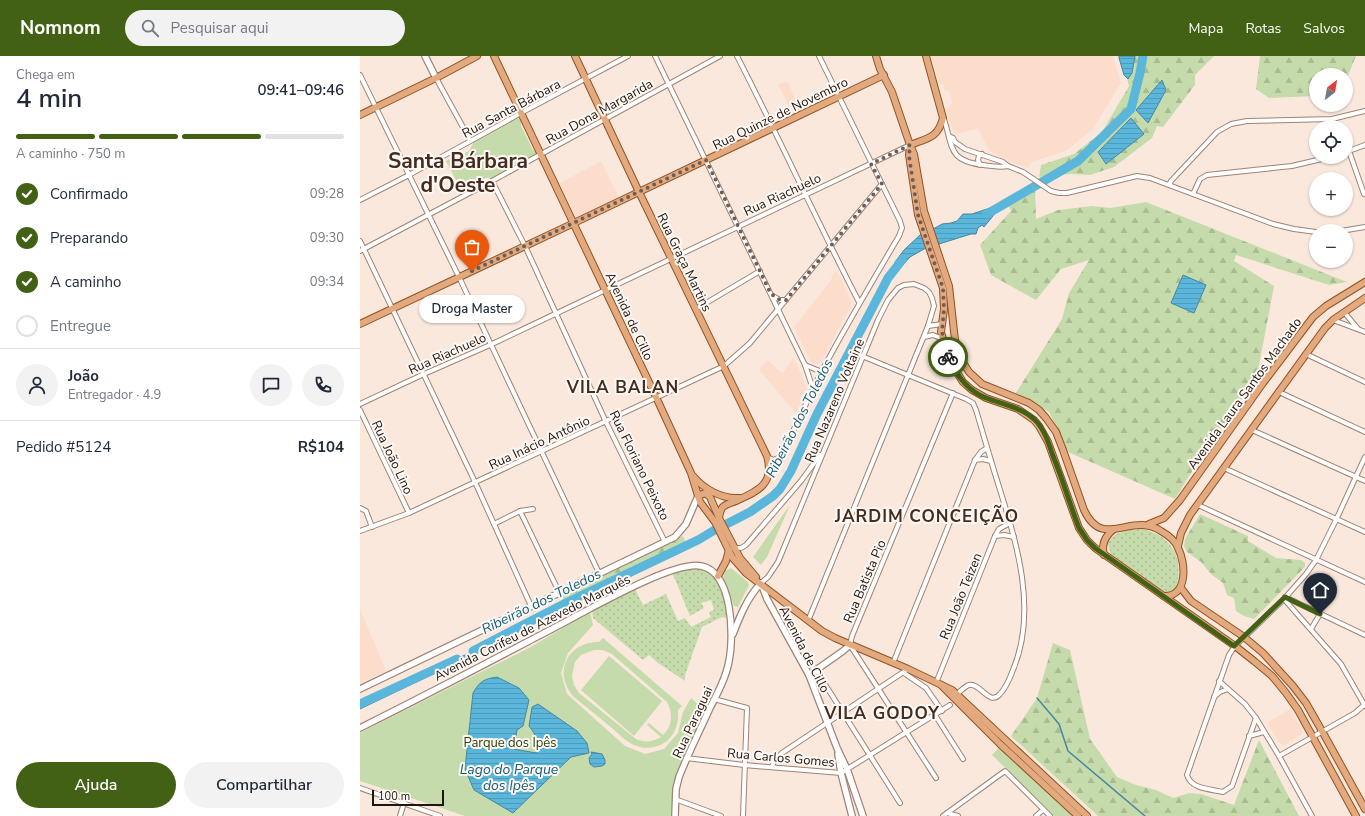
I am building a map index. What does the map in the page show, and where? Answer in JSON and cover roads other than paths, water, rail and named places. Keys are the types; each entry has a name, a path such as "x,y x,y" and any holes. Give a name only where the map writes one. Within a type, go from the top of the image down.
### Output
{"main road":[{"path":"425,56 436,78"},
{"path":"360,115 477,56"},
{"name":"Avenida de Cillo","path":"494,56 542,154 656,397 691,473 702,506 718,520 741,568 761,583 767,599 809,675 837,748 847,769 863,816"},
{"name":"Rua Graça Martins","path":"575,56 767,456 769,464 768,478"},
{"path":"876,56 880,69 892,92 914,154 924,211 943,288 943,339 952,365 963,382 972,390 986,398 1023,412 1034,420 1039,426 1053,455 1079,528 1087,540 1104,555 1234,646 1266,671 1286,693 1298,710 1356,816"},
{"path":"910,145 935,134 941,127 943,118 926,56"},
{"name":"Rua Quinze de Novembro","path":"360,324 884,75"},
{"path":"910,145 909,156 921,225 949,286 959,356 969,372 976,379 991,388 1030,403 1046,418 1056,432 1084,510 1093,524 1100,529 1114,529 1131,525 1149,524 1168,535 1178,546 1183,562 1181,588 1174,595 1164,596"},
{"name":"Avenida Laura Santos Machado","path":"1149,524 1164,518 1180,500 1263,383 1313,317 1326,306 1365,282"},
{"name":"Avenida Laura Santos Machado","path":"1178,546 1180,533 1190,515 1325,328 1333,320 1365,298"},
{"path":"942,324 951,329 956,340"},
{"path":"691,473 700,484 715,493 728,497 743,498"},
{"path":"718,520 720,512 724,506 759,489 764,485 768,478"},
{"path":"698,496 704,493 708,494 718,520"},
{"name":"Avenida Corifeu de Azevedo Marquês","path":"360,689 675,537 684,529 690,518 698,496"},
{"path":"1104,555 1104,540 1114,529"},
{"path":"718,576 732,549"},
{"name":"Avenida Corifeu de Azevedo Marquês","path":"360,728 591,608 678,568 695,566 707,568 718,576"},
{"name":"Rua Paraguai","path":"675,816 676,789 679,777 686,758 727,670 730,660 730,609 718,576"},
{"path":"761,583 822,631 850,645 893,663 906,671 952,690 1078,816"},
{"name":"Rua Paraguai","path":"731,638 742,611 761,583"},
{"path":"1181,588 1191,601 1244,637 1263,653 1293,686 1306,703 1322,730 1365,809"},
{"path":"730,609 736,612 742,611"},
{"path":"809,675 844,651 850,645"},
{"path":"938,683 944,690 1087,816"},
{"name":"Avenida de Cillo","path":"837,748 840,773 852,816"}],"street":[{"name":"Rua Santa Bárbara","path":"360,200 628,56"},
{"path":"655,56 805,365 813,389"},
{"name":"Rua Dona Margarida","path":"362,250 492,182 605,118 720,56"},
{"path":"737,56 859,302"},
{"path":"768,478 781,456 813,389 859,302 899,236 902,228 900,221 819,56"},
{"path":"360,75 459,277 599,573"},
{"path":"436,78 470,140"},
{"path":"1169,185 1216,132 1232,124 1247,121 1332,119 1365,111"},
{"path":"943,118 952,150 958,156 965,161 980,165 1002,168 1008,166"},
{"path":"949,136 965,149 1004,162 1008,166 1023,172 1044,187 1055,192 1066,193 1140,176 1150,178 1274,224 1309,231"},
{"name":"Rua Riachuelo","path":"360,404 605,291 738,226 910,145"},
{"path":"1353,150 1365,145"},
{"path":"980,165 978,160 979,156 982,154"},
{"path":"1193,194 1200,179 1207,175 1292,166 1309,162"},
{"path":"1353,164 1364,194"},
{"name":"Rua Floriano Peixoto","path":"492,182 524,246 606,422 665,542"},
{"name":"Rua Inácio Antônio","path":"360,531 409,513 724,366 750,343 882,184"},
{"path":"1353,229 1365,227"},
{"path":"360,240 362,250 394,309 531,606"},
{"path":"696,310 760,271"},
{"name":"Rua Nazareno Voltaine","path":"761,583 768,577 778,562 862,356 888,300 901,286 911,284 918,285 931,295 934,309 924,337 808,621"},
{"path":"771,294 780,300 786,300"},
{"path":"1344,312 1358,329"},
{"path":"1333,320 1365,332"},
{"path":"928,326 942,324"},
{"path":"924,337 933,336 943,339"},
{"path":"1306,354 1365,382"},
{"path":"862,356 953,393 973,403 1014,537 1021,573 1024,609 1021,643 1015,665 1009,680 997,698 988,696 976,686 972,685 969,685 957,694"},
{"path":"805,365 822,372"},
{"path":"1279,392 1365,432"},
{"name":"Rua Batista Pio","path":"850,645 852,636 953,393"},
{"name":"Rua João Lino","path":"360,410 409,513"},
{"path":"1252,430 1365,481"},
{"path":"732,549 741,548 746,545 801,481 824,448"},
{"path":"893,663 975,460 981,452 987,448"},
{"path":"767,456 774,460 781,456"},
{"path":"1256,718 1232,786 1223,792 1192,784 1188,780 1186,775 1229,655 1234,646 1285,598 1316,560 1365,457"},
{"path":"975,460 983,459 991,461"},
{"path":"1224,468 1365,532"},
{"path":"801,481 806,482 809,486"},
{"path":"1198,505 1365,582"},
{"path":"360,508 366,511 372,527"},
{"path":"494,524 520,512 533,509"},
{"path":"520,512 559,592"},
{"name":"Rua João Teizen","path":"938,683 995,536 999,529 1010,523"},
{"path":"995,536 1004,535 1014,537"},
{"path":"1285,598 1365,635"},
{"path":"1279,756 1322,730 1355,713 1365,705 1341,664 1285,598"},
{"path":"1311,629 1320,614"},
{"path":"850,645 936,778"},
{"path":"816,670 844,712 900,804"},
{"path":"772,767 774,761 782,753 906,671 926,688 942,711"},
{"path":"1219,681 1246,704 1256,718 1312,816"},
{"path":"1213,697 1228,689"},
{"path":"714,699 746,708 742,816"},
{"name":"Rua Carlos Gomes","path":"686,758 744,765 840,773 950,705"},
{"path":"935,715 962,759"},
{"path":"1249,736 1264,732"},
{"path":"943,816 1005,771 1050,816"},
{"path":"360,794 361,788 440,816"},
{"path":"675,799 721,816"},
{"path":"400,816 404,803"},
{"path":"1036,816 1044,810"},
{"path":"947,813 958,816"}],"water":[{"path":"1119,56 1135,56 1132,73 1128,79 1124,75"},
{"path":"1162,80 1166,90 1148,123 1136,110"},
{"path":"1131,118 1144,134 1106,164 1098,152"},
{"path":"996,206 997,211 984,227 982,225 978,228 976,234 971,234 939,244 933,244 910,257 900,268 895,269 895,262 904,250 921,234 942,224 957,221 963,214 972,214"},
{"path":"1183,275 1206,285 1194,313 1171,303"},
{"path":"558,608 517,632 360,709 360,704 447,664"},
{"name":"Lago do Parque dos Ipês","path":"497,677 519,688 529,700 523,726 517,730 514,749 536,753 536,739 529,726 532,707 538,704 577,731 587,743 589,753 571,757 513,813 474,790 465,769 473,693 483,681"},
{"path":"591,752 602,754 605,764 594,767 590,764 589,758 592,754"}],"waterway":[{"name":"Ribeirão dos Toledos","path":"987,214 1078,161 1131,109 1143,56"},
{"name":"Ribeirão dos Toledos","path":"473,651 566,603 698,540 750,512 773,496 780,489 791,471 817,414 888,278 902,260"},
{"name":"Ribeirão dos Toledos","path":"360,704 457,659"},
{"path":"1037,698 1059,724 1068,751 1145,816"}],"place":[{"name":"Droga Master","path":"472,271"}],"district":[{"name":"Santa Bárbara d'Oeste","path":"458,173"},
{"name":"VILA BALAN","path":"623,387"},
{"name":"JARDIM CONCEIÇÃO","path":"927,516"},
{"name":"VILA GODOY","path":"882,713"}],"park label":[{"name":"Parque dos Ipês","path":"510,742"}]}
